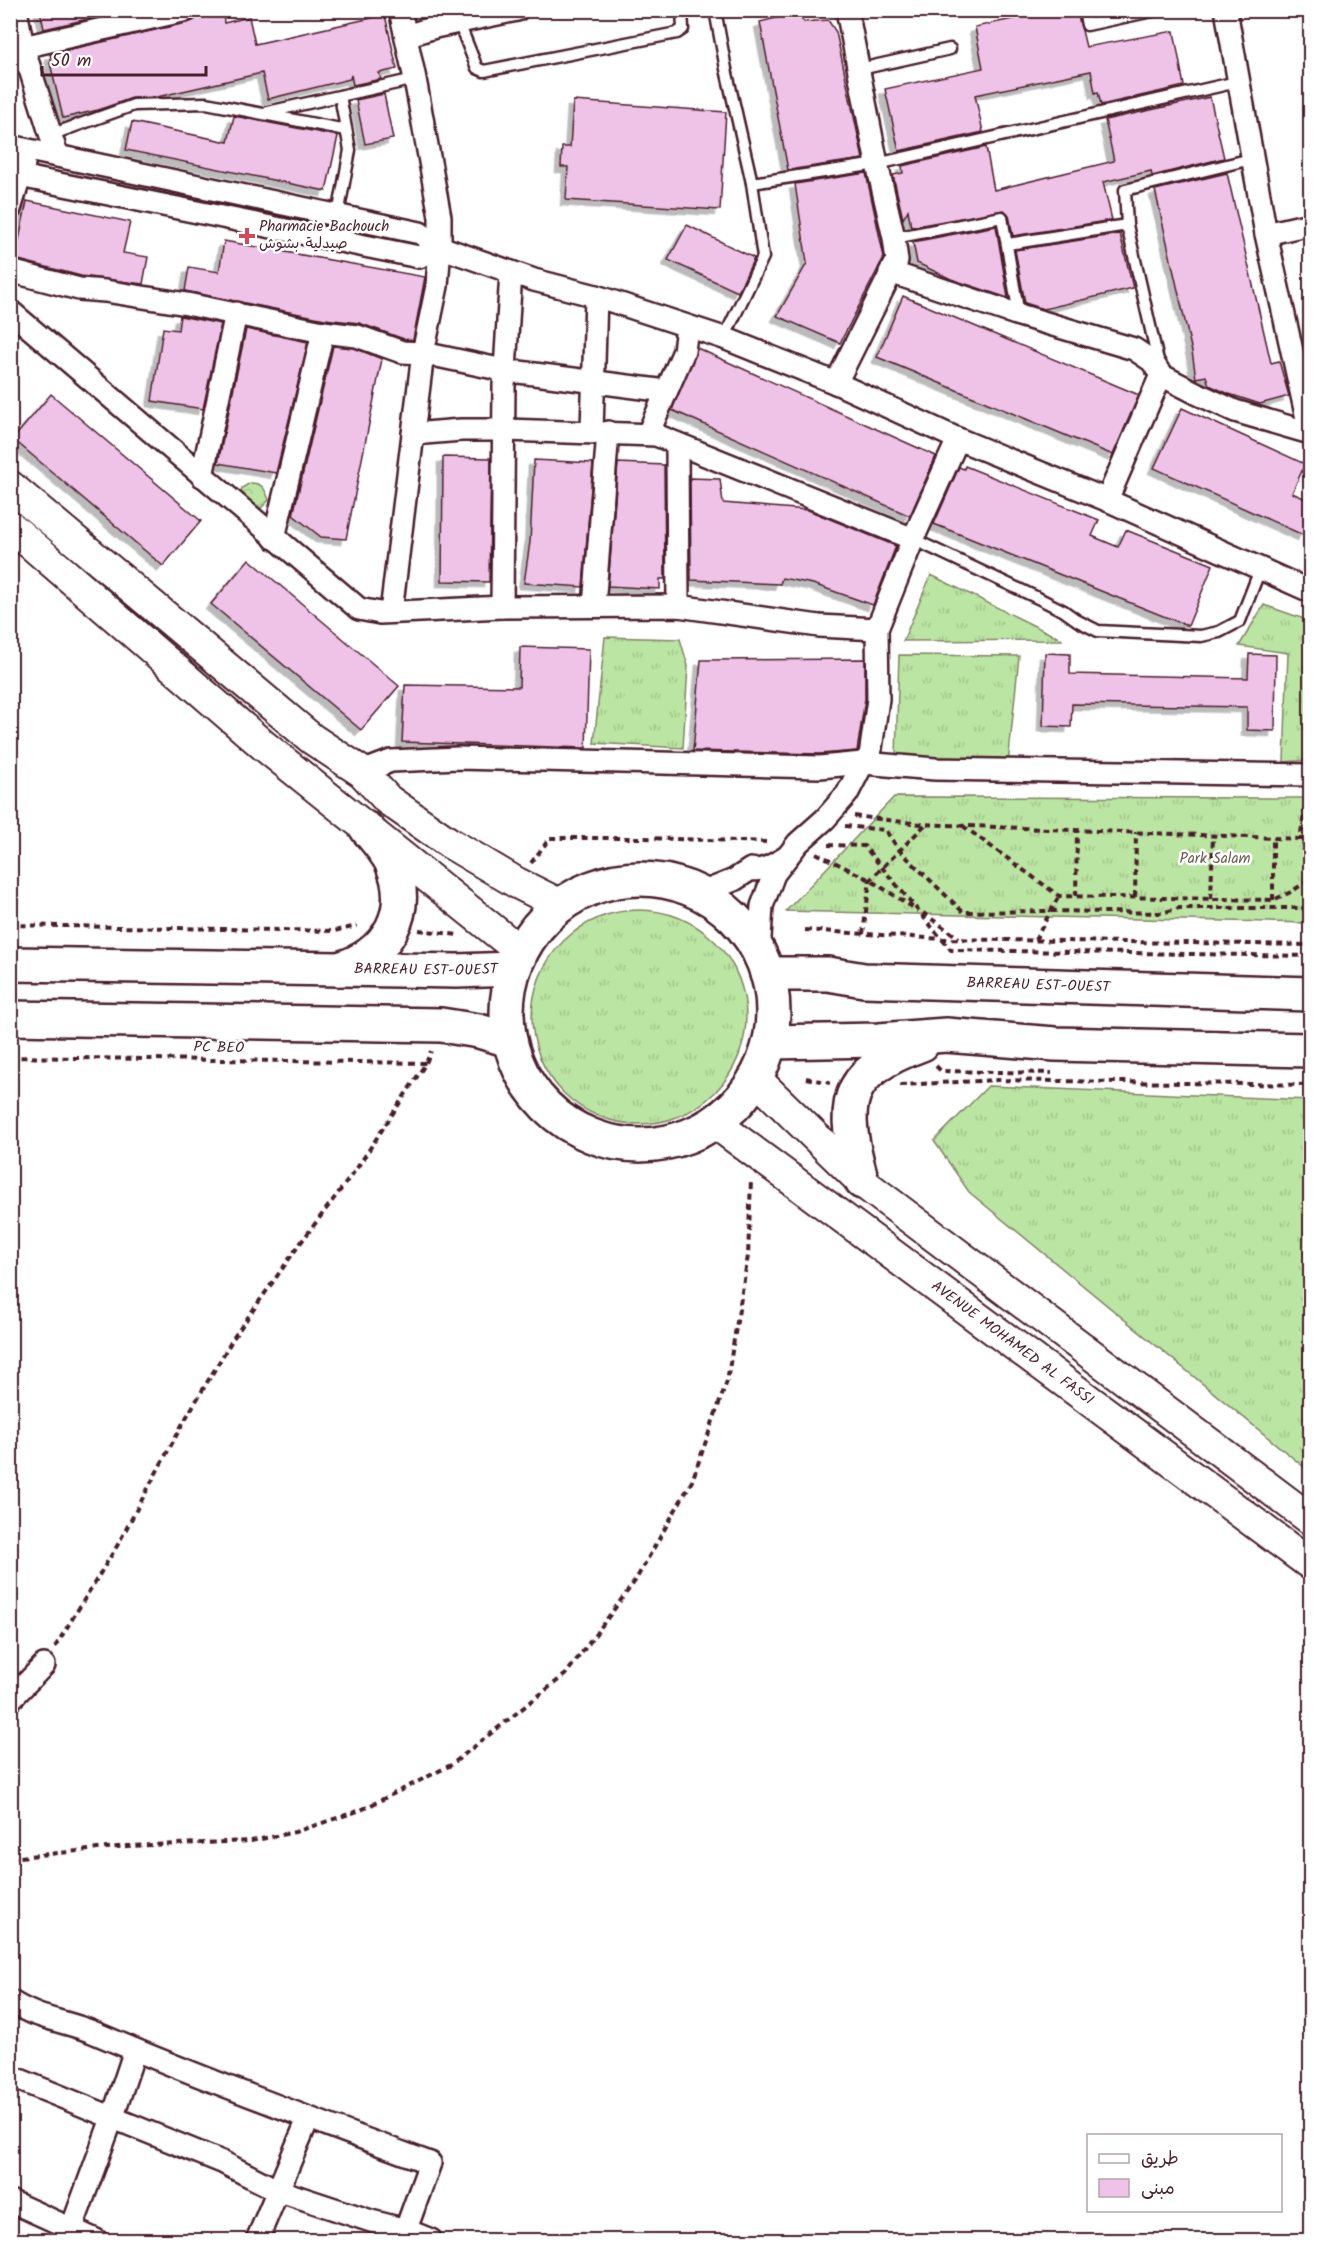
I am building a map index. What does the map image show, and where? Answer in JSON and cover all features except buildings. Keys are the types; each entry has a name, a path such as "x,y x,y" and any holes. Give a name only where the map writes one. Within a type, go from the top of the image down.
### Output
{"main road":[{"path":"339,969 350,966 377,949 386,940 394,927 399,904 397,879 389,858 367,829"},
{"path":"618,881 660,881 699,894 734,919 748,936 763,964 772,996 773,1019 770,1042 755,1078 736,1104 715,1123 691,1135 669,1142 646,1145 622,1144 589,1134 558,1117 527,1083 516,1062 509,1040 506,1016 517,960 532,934 545,918 561,905 579,894 618,881"},
{"name":"BARREAU EST-OUEST","path":"10,964 457,972 517,960"},
{"name":"BARREAU EST-OUEST","path":"763,964 864,980 1311,994"},
{"path":"10,1018 441,1024 479,1030 509,1040"},
{"path":"770,1042 879,1040 946,1035 1055,1044 1311,1050"},
{"path":"862,1182 849,1124 850,1107 856,1088 874,1068 883,1062 946,1035"}],"street":[{"path":"16,10 21,60 54,145"},
{"path":"21,60 187,10"},
{"path":"391,612 423,353 436,286 440,247 440,217 400,10"},
{"path":"836,383 897,261 847,10"},
{"path":"890,272 1019,315 1134,349 1152,361 1161,375 1235,411 1311,433 1266,234 1237,82 1226,10"},
{"path":"406,36 435,27 515,11"},
{"path":"10,209 19,148 54,145 420,233 440,247 511,272 596,296 724,338 836,383 958,439 1107,500 1311,591"},
{"path":"16,175 419,257 440,247"},
{"path":"1266,234 1311,224"},
{"path":"10,271 79,289 105,291 236,313 323,332 357,336 402,352 423,353 494,368 505,373 519,372 666,391"},
{"path":"502,607 505,373 511,272"},
{"path":"594,606 600,432 593,381 596,296"},
{"path":"10,311 359,609 380,613 502,607 678,606 819,626 877,629"},
{"path":"202,476 236,313"},
{"path":"648,434 684,351 687,327"},
{"path":"274,538 323,332"},
{"path":"1107,500 1161,375"},
{"path":"413,434 461,430 505,430 656,435 913,539"},
{"path":"763,964 762,906 774,874 801,849 847,794 863,764 870,756 878,699 877,629 913,539 958,439"},
{"path":"677,444 678,606"},
{"path":"10,486 312,739 362,772 388,800 447,842 561,905"},
{"path":"10,526 230,717 367,829 517,960"},
{"path":"362,772 391,760 448,758 820,767 863,764 935,769 1310,780"},
{"path":"699,894 734,880 751,869 757,871 769,867 801,849"},
{"path":"755,1078 862,1182 1311,1519"},
{"name":"AVENUE MOHAMED AL FASSI","path":"715,1123 1311,1564"},
{"path":"10,1700 44,1665"},
{"path":"10,2001 42,2017 85,2029 308,2119 430,2163 404,2235"},
{"path":"71,2230 135,2050"},
{"path":"10,2076 222,2162 277,2190 370,2221 404,2235 430,2241"},
{"path":"257,2241 308,2119"},
{"path":"10,2201 96,2241"}],"lane":[{"path":"459,23 477,68 484,71 677,33 682,29 682,10"},
{"path":"715,10 752,183 763,257 724,338"},
{"path":"1084,10 1087,25 1157,10"},
{"path":"860,69 950,49"},
{"path":"262,114 415,79"},
{"path":"752,183 877,164 1237,82"},
{"path":"338,215 350,150 340,96"},
{"path":"54,145 134,105 206,103 346,130"},
{"path":"1161,375 1127,225 1125,190 1251,159"},
{"path":"894,238 1002,217 1019,315"},
{"path":"1008,244 1127,225"},
{"path":"913,539 1053,605 1098,631 1184,636 1201,636 1219,632 1240,621 1261,567"}],"path":[{"path":"1310,780 1300,839 1311,853"},
{"path":"1311,839 926,824 854,816 843,825 885,830 900,850 963,912 1162,913 1179,908 1303,908 1311,916"},
{"path":"863,934 870,880 926,824"},
{"path":"963,825 1059,896 1273,900 1311,879"},
{"path":"1076,896 1077,830"},
{"path":"1135,897 1136,832"},
{"path":"1211,899 1213,835"},
{"path":"516,882 550,838 645,838 801,849 864,846 951,950 1311,956"},
{"path":"1273,838 1273,900"},
{"path":"801,849 870,880 961,939"},
{"path":"1035,941 1059,896"},
{"path":"1303,908 1311,898"},
{"path":"10,926 334,931 353,928 361,924"},
{"path":"394,927 470,937"},
{"path":"805,930 943,939 1311,945"},
{"path":"44,1665 117,1546 183,1423 234,1337 357,1168 426,1063 441,1024"},
{"name":"PC BEO","path":"10,1057 426,1063"},
{"path":"806,1078 856,1088 997,1080 1311,1085"},
{"path":"10,1858 127,1846 190,1845 251,1840 295,1832 361,1810 451,1765 566,1674 635,1581 692,1481 727,1381 748,1256 753,1150"}],"green space":[{"path":"250,483 263,487 269,500 258,511 239,499 242,488"},
{"path":"931,575 1063,640 903,641"},
{"path":"1264,605 1310,621 1310,760 1284,762 1288,653 1239,646"},
{"path":"605,637 680,639 688,666 683,748 594,743"},
{"path":"899,655 1019,656 1008,764 896,756"},
{"name":"Park Salam","path":"894,797 1310,798 1310,923 786,911"},
{"path":"639,910 660,912 680,918 715,941 738,976 744,996 746,1017 744,1038 738,1058 715,1093 680,1116 660,1122 639,1124 618,1122 598,1116 563,1093 540,1058 534,1038 532,1017 534,996 540,976 563,941 598,918 618,912"},
{"path":"988,1086 1310,1100 1310,1472 969,1192 934,1141"}],"place":[{"name":"Pharmacie Bachouch صيدلية بشوش","path":"247,236"}]}
